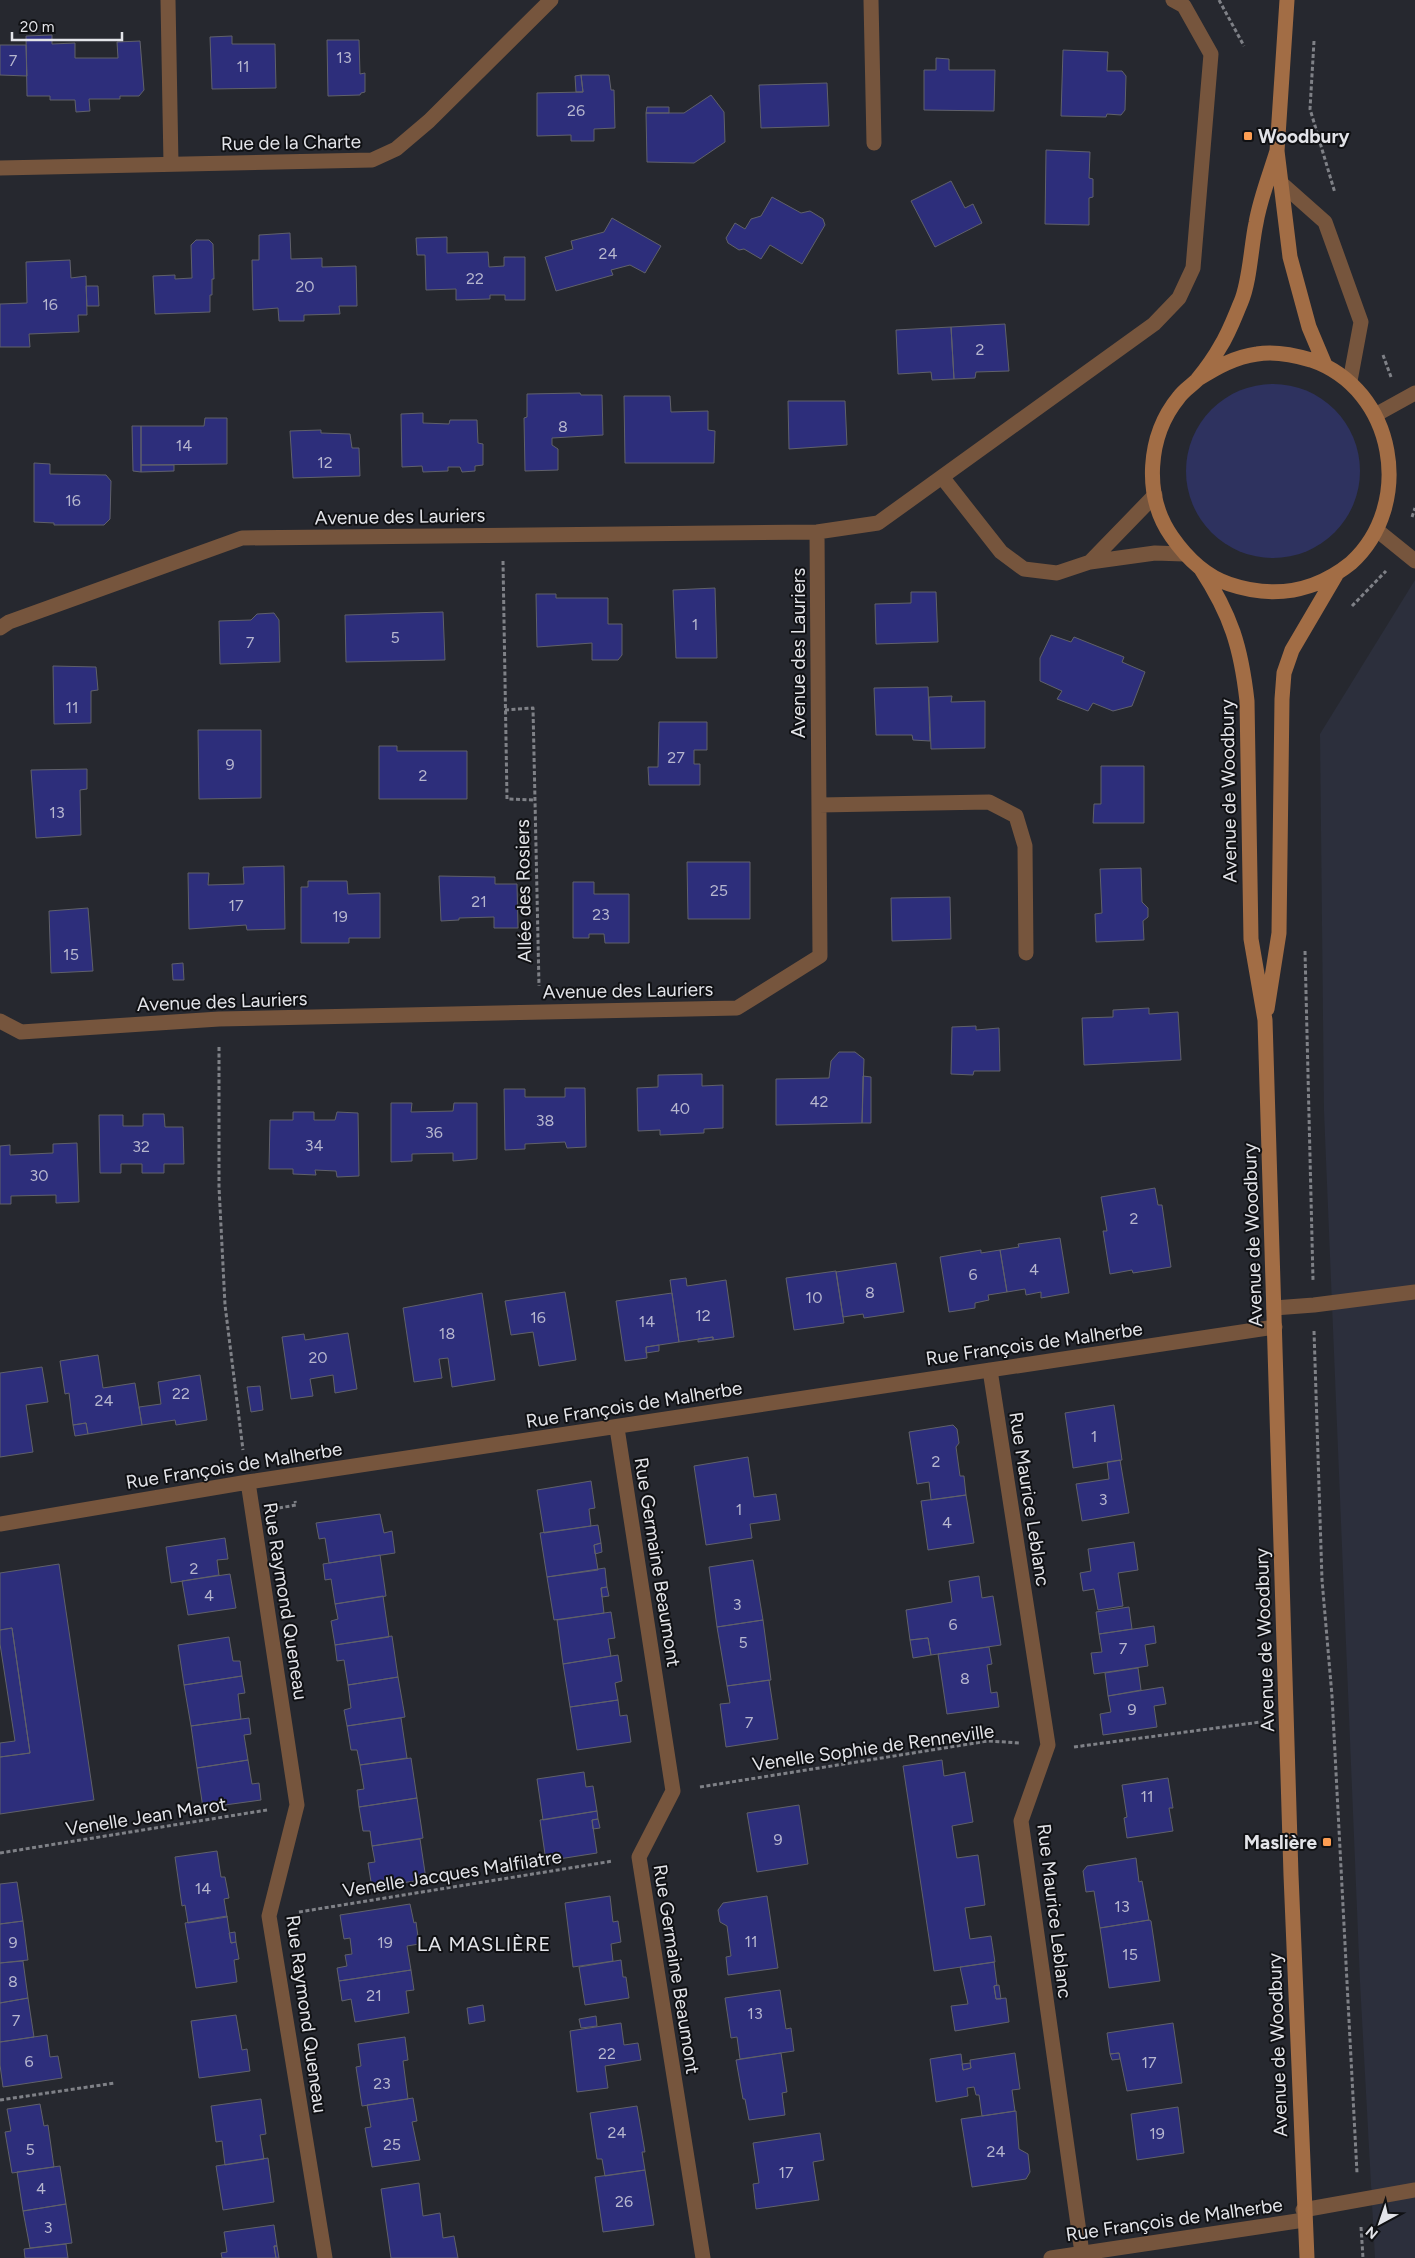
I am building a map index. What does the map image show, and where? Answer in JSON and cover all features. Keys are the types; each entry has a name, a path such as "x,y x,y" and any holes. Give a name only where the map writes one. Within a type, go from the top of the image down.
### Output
{"street":[{"path":"168,0 171,164"},
{"name":"Rue de la Charte","path":"0,168 372,160 396,150 429,121 551,0"},
{"path":"871,0 874,143"},
{"name":"Avenue des Lauriers","path":"0,628 9,622 242,538 817,532 878,523 1154,324 1178,298 1193,268 1211,54 1184,6 1173,0"},
{"name":"Avenue de Woodbury","path":"1287,0 1277,151 1290,257 1309,327 1325,365"},
{"name":"Avenue de Woodbury","path":"1198,379 1222,346 1243,298 1256,219 1277,151"},
{"path":"1281,183 1325,222 1361,322 1350,381"},
{"name":"Avenue de Woodbury","path":"1259,353 1293,354 1325,365 1350,381 1365,396 1377,414 1388,442 1393,472 1389,503 1378,531 1360,555 1336,575 1310,587 1282,593 1253,591 1226,583 1201,569 1184,554 1165,527 1154,495 1152,469 1156,443 1165,418 1179,396 1198,379 1227,361 1259,353"},
{"path":"1377,414 1415,393"},
{"path":"942,477 1001,552 1024,568 1057,572 1090,562 1156,553 1184,554"},
{"path":"1090,562 1154,495"},
{"path":"1378,531 1415,561"},
{"name":"Avenue des Lauriers","path":"0,1022 21,1032 219,1019 737,1008 820,956 817,532"},
{"name":"Avenue de Woodbury","path":"1201,569 1218,596 1233,626 1243,662 1247,702 1251,939 1265,1020 1286,1719 1307,2258"},
{"name":"Avenue de Woodbury","path":"1265,1020 1279,933 1284,673 1301,633 1336,575"},
{"path":"819,805 989,802 1016,816 1024,846 1026,953"},
{"path":"1274,1308 1314,1305 1415,1292"},
{"name":"Rue François de Malherbe","path":"0,1524 248,1482 617,1428 1275,1327"},
{"name":"Rue Maurice Leblanc","path":"990,1370 1048,1745 1021,1821 1082,2253"},
{"name":"Rue Germaine Beaumont","path":"617,1428 673,1791 639,1857 703,2258"},
{"name":"Rue Raymond Queneau","path":"248,1482 297,1805 269,1916 324,2258"},
{"name":"Rue François de Malherbe","path":"1051,2258 1082,2253 1102,2254 1304,2215 1415,2190"}],"path":[{"path":"1219,0 1244,46"},
{"path":"1314,35 1310,109 1338,202"},
{"path":"1381,349 1390,375"},
{"path":"1351,606 1384,574 1406,539 1415,508"},
{"name":"Allée des Rosiers","path":"502,535 507,799 535,800"},
{"name":"Allée des Rosiers","path":"505,710 533,708 539,1012"},
{"path":"1305,944 1313,1274"},
{"path":"219,1019 219,1187 225,1305 243,1450"},
{"path":"1314,1329 1322,1580 1332,1696 1357,2170"},
{"name":"Venelle Sophie de Renneville","path":"673,1791 988,1741 1082,1747 1286,1719"},
{"name":"Venelle Jean Marot","path":"0,1853 297,1805"},
{"name":"Venelle Jacques Malfilatre","path":"269,1916 639,1857"},
{"path":"0,2100 115,2083"},
{"path":"1361,2228 1363,2258"}],"shaded area":[{"path":"1273,384 1290,386 1306,391 1328,404 1340,416 1356,446 1360,471 1358,488 1353,504 1340,526 1328,538 1298,554 1273,558 1256,556 1240,551 1218,538 1206,526 1190,496 1186,471 1188,454 1193,438 1206,416 1218,404 1248,388"},
{"path":"1415,580 1415,2258 1375,2258 1360,1982 1324,1111 1320,734"}],"building":[{"path":"52,35 52,44 75,43 75,58 118,58 117,42 140,41 144,90 139,96 120,96 120,99 89,99 90,111 76,112 75,100 50,100 50,96 27,96 26,36"},
{"path":"232,36 232,44 275,44 276,88 212,89 210,37"},
{"path":"327,40 359,40 360,74 365,73 365,92 360,95 328,96"},
{"path":"0,45 26,45 27,76 0,75"},
{"path":"1063,50 1108,52 1107,71 1122,71 1126,76 1125,110 1121,115 1107,114 1106,117 1061,116"},
{"path":"936,58 949,59 949,70 995,70 994,111 924,110 924,70 936,70"},
{"path":"581,75 583,92 576,92 575,76"},
{"path":"581,75 609,75 611,90 614,90 615,128 594,129 594,141 571,141 571,135 537,136 537,93 583,92"},
{"path":"827,83 829,126 761,128 759,85"},
{"path":"711,95 724,112 725,142 694,163 647,162 646,113 684,113"},
{"path":"647,107 669,107 669,113 646,113"},
{"path":"1046,150 1090,152 1089,178 1093,179 1093,197 1089,198 1089,225 1045,224"},
{"path":"951,181 965,208 973,204 982,223 935,247 911,201"},
{"path":"772,197 801,213 810,211 823,219 825,225 802,264 770,245 761,259 744,249 739,250 728,243 726,238 735,223 745,229 751,219 761,216"},
{"path":"612,218 661,246 645,273 630,265 611,270 613,275 556,291 545,257 573,249 571,241 604,232"},
{"path":"290,233 291,259 322,258 322,267 356,266 357,306 339,306 340,314 304,315 304,321 279,321 278,308 253,310 252,260 259,260 259,235"},
{"path":"447,237 447,253 488,252 489,267 504,266 504,257 525,257 525,300 505,300 505,295 490,295 490,299 456,300 456,289 426,290 425,255 417,255 416,238"},
{"path":"196,240 209,240 213,244 214,279 212,279 212,295 210,295 210,312 155,314 153,276 175,275 175,279 192,278 191,245"},
{"path":"70,260 71,278 86,276 87,315 78,315 79,332 29,334 30,347 0,347 0,304 27,303 26,262"},
{"path":"86,286 98,286 99,306 87,306"},
{"path":"1005,324 1009,371 976,372 975,378 954,379 951,327"},
{"path":"951,327 954,379 932,380 931,372 898,374 896,330"},
{"path":"580,393 581,395 602,395 603,435 552,438 552,445 558,449 558,470 525,471 524,418 527,417 527,394"},
{"path":"624,396 670,396 671,412 708,411 708,430 715,431 714,463 625,463"},
{"path":"788,401 845,401 847,445 789,449"},
{"path":"423,413 423,423 449,424 450,420 477,420 478,443 483,444 483,465 475,466 475,471 462,472 460,467 448,467 448,471 423,472 422,466 402,467 401,414"},
{"path":"205,418 227,418 227,464 141,465 141,426 204,426"},
{"path":"132,426 141,426 141,472 133,471"},
{"path":"321,430 321,433 350,434 352,448 359,448 360,476 293,478 290,431"},
{"path":"34,463 50,464 50,474 106,475 111,481 110,519 104,525 54,525 54,523 34,522"},
{"path":"141,465 174,465 174,471 141,472"},
{"path":"715,588 717,658 676,658 673,590"},
{"path":"911,592 936,592 938,642 876,644 875,604 911,603"},
{"path":"536,594 556,594 556,598 608,598 608,624 622,624 622,655 618,660 592,660 592,643 537,647"},
{"path":"443,612 445,660 346,662 345,615"},
{"path":"274,613 279,620 280,662 220,664 219,621 251,620 257,614"},
{"path":"1051,635 1071,642 1074,637 1124,657 1122,662 1145,672 1132,706 1113,711 1093,703 1088,711 1057,699 1062,691 1040,681 1040,658"},
{"path":"53,666 96,667 98,690 91,691 91,723 54,724"},
{"path":"928,687 930,741 913,740 912,735 876,735 874,688"},
{"path":"952,696 951,702 985,701 985,748 931,749 929,697"},
{"path":"659,722 707,722 707,750 694,750 694,764 700,764 700,785 649,785 648,767 658,767"},
{"path":"198,730 261,730 261,798 199,799"},
{"path":"379,746 397,746 397,751 467,751 467,799 379,799"},
{"path":"1101,766 1144,766 1144,823 1093,823 1094,804 1101,804"},
{"path":"87,769 87,789 80,790 81,835 36,838 31,770"},
{"path":"687,862 750,862 750,919 688,919"},
{"path":"284,866 285,929 247,930 246,925 189,929 188,873 209,873 208,885 244,884 243,867"},
{"path":"1141,868 1142,902 1148,908 1148,917 1143,921 1144,940 1096,942 1095,914 1102,913 1100,869"},
{"path":"439,876 495,877 495,884 517,884 518,928 494,928 494,917 459,918 459,920 441,921"},
{"path":"308,881 347,881 348,894 380,893 380,938 349,938 349,943 301,943 301,887 308,887"},
{"path":"573,882 594,882 594,894 629,894 629,943 605,943 604,934 589,934 589,938 573,938"},
{"path":"950,897 951,939 892,941 891,898"},
{"path":"88,908 93,971 51,973 49,911"},
{"path":"183,963 184,980 173,980 172,964"},
{"path":"1149,1008 1149,1014 1178,1012 1181,1060 1084,1065 1082,1018 1113,1017 1113,1010"},
{"path":"976,1026 976,1030 999,1028 1000,1071 974,1071 973,1075 951,1074 952,1027"},
{"path":"839,1052 855,1052 864,1059 862,1123 776,1125 776,1079 829,1078 831,1061"},
{"path":"702,1074 702,1086 723,1085 723,1128 704,1129 704,1133 660,1135 660,1130 638,1131 637,1088 658,1087 658,1075"},
{"path":"863,1076 871,1077 871,1123 862,1123"},
{"path":"565,1088 585,1088 586,1147 567,1148 565,1142 525,1144 525,1149 505,1150 504,1089 525,1089 525,1097 565,1097"},
{"path":"391,1103 412,1103 411,1112 453,1111 454,1103 477,1103 477,1159 453,1161 453,1153 412,1154 412,1161 391,1162"},
{"path":"293,1112 314,1112 314,1120 335,1120 337,1112 358,1113 359,1176 337,1177 336,1171 315,1170 316,1175 293,1174 293,1169 269,1169 270,1120 293,1120"},
{"path":"143,1114 164,1114 165,1127 183,1127 184,1164 164,1164 164,1173 142,1173 142,1164 121,1164 121,1173 100,1173 99,1115 123,1115 123,1126 143,1126"},
{"path":"77,1143 79,1202 56,1203 56,1195 11,1196 11,1204 0,1204 0,1146 10,1145 10,1155 53,1153 53,1144"},
{"path":"1155,1188 1158,1205 1162,1205 1171,1267 1133,1273 1132,1270 1110,1274 1103,1231 1107,1231 1101,1197"},
{"path":"1060,1238 1069,1293 1041,1298 1041,1292 1026,1295 1025,1289 1007,1292 1000,1250 1019,1247 1018,1244"},
{"path":"981,1250 981,1253 1000,1250 1007,1292 988,1295 989,1300 975,1303 975,1308 949,1312 940,1257"},
{"path":"896,1263 904,1312 864,1318 863,1314 843,1317 836,1272"},
{"path":"836,1271 844,1323 794,1330 786,1278"},
{"path":"686,1278 687,1286 726,1280 734,1337 713,1340 713,1337 679,1342 670,1280"},
{"path":"565,1292 576,1360 539,1366 533,1332 511,1335 505,1301"},
{"path":"482,1293 495,1380 452,1387 448,1358 439,1359 442,1378 414,1382 403,1308"},
{"path":"672,1293 679,1342 646,1347 647,1358 625,1361 616,1301"},
{"path":"348,1333 357,1389 335,1393 333,1375 310,1379 313,1396 291,1399 282,1337 304,1334 305,1340"},
{"path":"713,1337 713,1340 698,1342 698,1339"},
{"path":"659,1345 659,1351 646,1353 646,1347"},
{"path":"98,1355 103,1388 135,1383 142,1425 88,1434 86,1423 73,1425 69,1393 65,1394 60,1361"},
{"path":"42,1367 48,1402 26,1405 33,1452 0,1457 0,1373"},
{"path":"200,1375 207,1420 176,1425 175,1420 142,1425 139,1407 161,1404 158,1382"},
{"path":"260,1386 263,1410 251,1412 247,1387"},
{"path":"1114,1405 1122,1460 1073,1468 1065,1413"},
{"path":"86,1423 88,1434 75,1436 73,1425"},
{"path":"953,1425 957,1429 959,1443 956,1447 960,1476 964,1476 966,1495 931,1500 929,1482 917,1484 909,1432"},
{"path":"748,1457 754,1497 776,1494 780,1520 750,1524 752,1538 706,1545 694,1466"},
{"path":"1120,1460 1129,1513 1082,1521 1076,1484 1109,1479 1107,1462"},
{"path":"591,1481 595,1508 589,1509 591,1526 544,1533 537,1490"},
{"path":"966,1495 974,1543 928,1550 921,1501"},
{"path":"380,1514 384,1533 392,1531 395,1553 329,1563 325,1538 319,1539 316,1523"},
{"path":"598,1525 601,1543 594,1545 598,1570 547,1577 540,1533"},
{"path":"225,1538 228,1559 217,1560 219,1575 171,1583 166,1547"},
{"path":"1134,1542 1138,1570 1118,1573 1123,1606 1098,1610 1094,1589 1083,1591 1080,1573 1091,1571 1088,1549"},
{"path":"601,1543 602,1552 595,1554 594,1545"},
{"path":"380,1555 386,1596 335,1604 331,1579 325,1580 323,1564"},
{"path":"753,1560 763,1620 717,1627 709,1567"},
{"path":"59,1564 94,1800 0,1814 0,1757 30,1753 12,1628 0,1630 0,1573"},
{"path":"605,1568 607,1587 601,1588 604,1613 554,1620 547,1577"},
{"path":"230,1574 236,1608 188,1615 182,1581"},
{"path":"979,1576 982,1598 993,1596 1001,1645 931,1655 928,1638 910,1640 906,1610 952,1602 949,1581"},
{"path":"607,1587 609,1596 602,1597 601,1588"},
{"path":"383,1596 389,1637 335,1645 331,1621 338,1619 335,1604"},
{"path":"1129,1607 1132,1629 1099,1634 1096,1612"},
{"path":"611,1612 615,1638 608,1639 611,1656 563,1664 557,1620"},
{"path":"763,1620 771,1680 727,1686 717,1627"},
{"path":"1154,1626 1156,1643 1145,1645 1148,1666 1094,1674 1091,1653 1102,1652 1099,1634"},
{"path":"12,1628 30,1753 0,1757 0,1743 15,1741 0,1644 0,1630"},
{"path":"392,1636 398,1677 348,1685 344,1660 337,1661 335,1645"},
{"path":"229,1637 233,1661 240,1661 242,1676 184,1685 178,1645"},
{"path":"928,1638 931,1655 913,1658 910,1640"},
{"path":"989,1647 992,1664 987,1665 991,1693 997,1692 999,1707 947,1714 938,1654"},
{"path":"618,1655 622,1681 615,1683 618,1700 570,1707 563,1664"},
{"path":"1138,1668 1141,1690 1108,1696 1105,1673"},
{"path":"242,1676 245,1693 238,1694 241,1719 191,1726 184,1685"},
{"path":"398,1677 405,1717 347,1726 344,1710 351,1708 348,1685"},
{"path":"769,1680 778,1739 726,1747 720,1704 730,1703 727,1686"},
{"path":"1163,1687 1166,1704 1154,1706 1157,1727 1103,1735 1100,1714 1111,1712 1108,1696"},
{"path":"618,1700 620,1716 627,1715 631,1742 577,1750 570,1707"},
{"path":"249,1718 251,1734 244,1735 248,1760 197,1768 191,1726"},
{"path":"401,1718 407,1758 360,1765 357,1750 351,1750 347,1726"},
{"path":"411,1758 417,1798 359,1807 357,1790 364,1789 360,1765"},
{"path":"248,1760 252,1784 259,1783 261,1800 203,1808 197,1768"},
{"path":"942,1760 944,1776 965,1772 973,1822 952,1826 957,1858 978,1855 985,1905 965,1908 970,1939 991,1936 995,1962 934,1971 903,1766"},
{"path":"584,1772 586,1787 593,1786 597,1811 543,1820 537,1779"},
{"path":"1168,1778 1173,1808 1169,1808 1173,1831 1127,1838 1124,1818 1127,1817 1122,1785"},
{"path":"417,1798 423,1838 372,1846 370,1831 363,1831 359,1807"},
{"path":"799,1805 808,1864 757,1872 747,1813"},
{"path":"597,1811 598,1819 592,1820 597,1853 546,1861 540,1820"},
{"path":"598,1819 600,1828 593,1829 592,1820"},
{"path":"420,1839 426,1879 372,1888 368,1863 375,1862 372,1846"},
{"path":"217,1851 221,1877 225,1877 229,1898 224,1899 227,1917 188,1923 185,1905 182,1906 175,1857"},
{"path":"1136,1858 1139,1882 1142,1881 1149,1920 1100,1928 1094,1891 1086,1892 1083,1871 1087,1866"},
{"path":"17,1882 23,1921 0,1924 0,1884"},
{"path":"610,1896 613,1922 618,1921 621,1942 611,1944 613,1961 573,1967 565,1903"},
{"path":"767,1896 778,1968 728,1975 726,1957 731,1956 727,1926 720,1922 718,1910 723,1903"},
{"path":"410,1904 414,1923 416,1922 419,1944 407,1946 411,1970 339,1981 337,1968 347,1966 345,1955 352,1954 350,1938 344,1939 340,1915"},
{"path":"227,1916 231,1943 236,1942 239,1959 234,1960 237,1982 196,1988 185,1923"},
{"path":"23,1921 28,1960 0,1963 0,1924"},
{"path":"1151,1921 1160,1981 1109,1988 1100,1928"},
{"path":"235,1932 236,1942 231,1943 229,1933"},
{"path":"621,1960 623,1977 626,1977 629,1998 585,2005 579,1967"},
{"path":"23,1961 28,1998 0,2003 0,1963"},
{"path":"994,1962 997,1985 994,1986 996,1999 1006,1998 1009,2022 955,2031 951,2006 968,2004 960,1967"},
{"path":"411,1970 414,1990 406,1991 409,2013 355,2022 351,1999 342,2001 339,1981"},
{"path":"999,1985 1001,1999 996,1999 994,1986"},
{"path":"780,1990 786,2029 791,2028 794,2051 740,2059 737,2037 731,2038 725,1998"},
{"path":"28,1998 34,2037 0,2042 0,2003"},
{"path":"483,2005 485,2021 469,2024 467,2008"},
{"path":"236,2015 242,2050 247,2049 250,2071 199,2078 191,2021"},
{"path":"596,2016 597,2026 581,2028 579,2019"},
{"path":"621,2023 624,2045 638,2043 641,2060 605,2066 608,2088 577,2092 570,2031"},
{"path":"1173,2023 1182,2083 1127,2091 1119,2053 1110,2054 1107,2033"},
{"path":"47,2035 50,2057 58,2056 62,2078 3,2087 0,2065 0,2042"},
{"path":"405,2037 408,2060 403,2061 408,2099 362,2106 356,2067 361,2066 358,2044"},
{"path":"781,2053 787,2092 782,2093 785,2115 749,2120 736,2060"},
{"path":"1015,2053 1020,2089 1012,2090 1015,2111 982,2116 979,2095 976,2095 974,2087 967,2088 968,2096 936,2102 930,2059 961,2054 963,2070 971,2068 970,2060"},
{"path":"1119,2053 1120,2059 1112,2060 1110,2054"},
{"path":"970,2063 971,2068 963,2070 962,2064"},
{"path":"413,2098 417,2121 412,2122 420,2160 372,2167 365,2128 371,2127 367,2105"},
{"path":"261,2099 266,2134 260,2135 264,2159 225,2165 222,2141 216,2142 211,2106"},
{"path":"40,2104 44,2126 48,2125 54,2167 12,2173 5,2132 11,2131 7,2109"},
{"path":"637,2106 645,2152 642,2152 645,2170 605,2176 602,2159 597,2159 590,2113"},
{"path":"1178,2107 1184,2153 1137,2160 1131,2114"},
{"path":"1016,2111 1019,2149 1028,2154 1030,2172 1026,2179 972,2187 961,2119"},
{"path":"820,2133 824,2160 813,2162 819,2200 756,2209 753,2184 759,2183 753,2143"},
{"path":"268,2158 274,2202 223,2210 216,2166"},
{"path":"60,2166 66,2204 23,2211 17,2172"},
{"path":"645,2170 654,2225 603,2232 595,2177"},
{"path":"419,2183 423,2216 440,2213 443,2238 454,2236 458,2258 391,2258 381,2189"},
{"path":"66,2204 72,2243 30,2248 23,2211"},
{"path":"274,2225 277,2246 274,2246 276,2258 222,2258 221,2253 227,2252 224,2232"},
{"path":"66,2244 68,2258 25,2258 24,2249"},
{"path":"274,2246 277,2246 279,2258 276,2258"}],"place":[{"name":"Woodbury","path":"1248,136"},
{"name":"Maslière","path":"1327,1842"}],"district":[{"name":"LA MASLIÈRE","path":"484,1944"}]}
